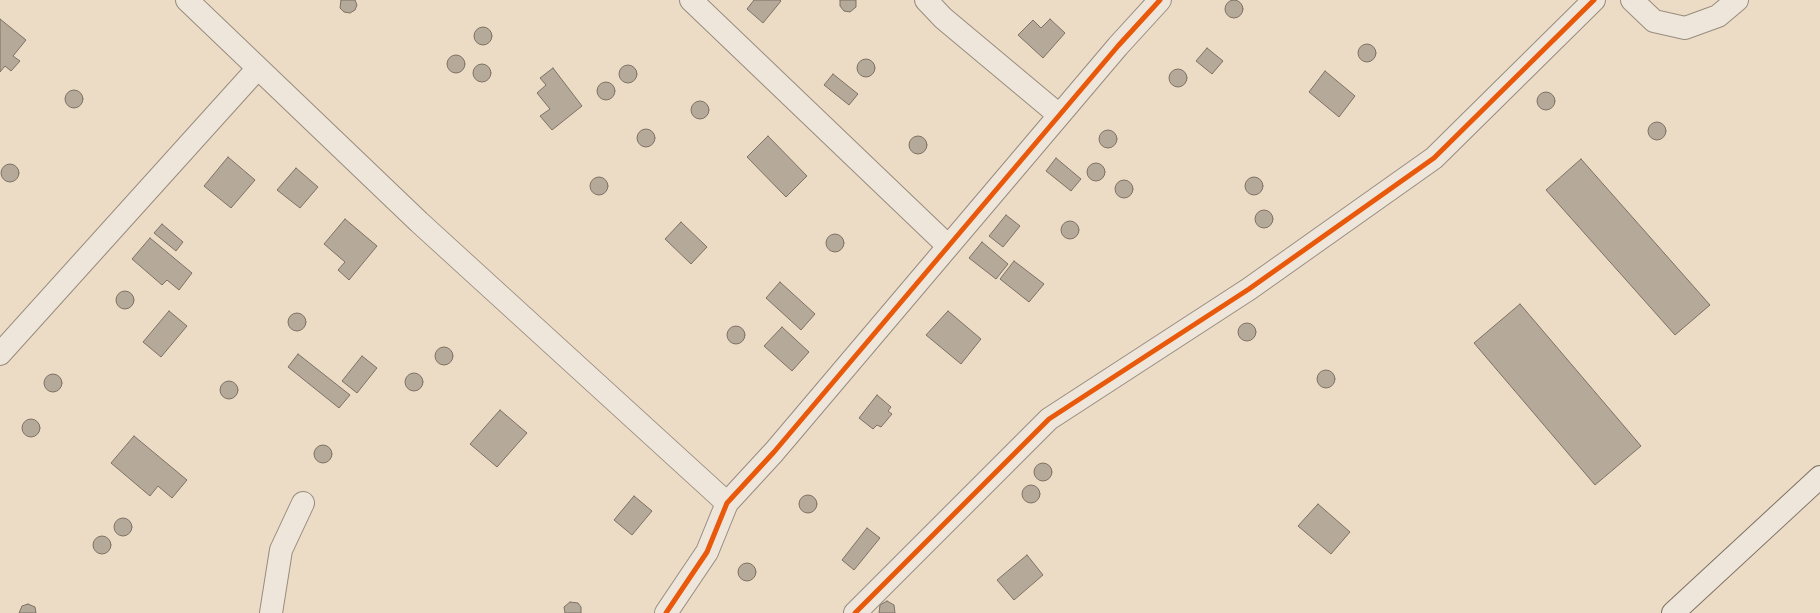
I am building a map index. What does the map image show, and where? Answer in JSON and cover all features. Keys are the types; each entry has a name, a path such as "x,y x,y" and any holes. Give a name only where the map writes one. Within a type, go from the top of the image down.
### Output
{"street":[{"path":"187,0 419,222 727,503"},
{"path":"691,0 947,245"},
{"path":"926,0 943,18 1059,115"},
{"path":"666,613 708,552 727,503 774,452 947,245 1118,46 1160,0"},
{"path":"855,613 1049,419 1249,289 1434,158 1594,0"},
{"path":"1632,0 1654,21 1685,28 1718,16 1737,0"},
{"path":"0,354 258,68"},
{"path":"1673,613 1820,477"},
{"path":"271,613 281,550 303,503"}],"building":[{"path":"341,0 355,0 357,5 355,10 350,13 344,12 340,8"},
{"path":"754,0 781,1 763,23 747,9"},
{"path":"840,0 856,0 856,7 850,12 844,11 840,6"},
{"path":"1234,0 1240,3 1243,9 1240,15 1234,18 1228,15 1225,9 1228,3"},
{"path":"0,19 26,40 13,56 20,61 11,71 5,66 0,72"},
{"path":"1050,19 1065,33 1043,58 1018,35 1033,20 1041,28"},
{"path":"483,27 489,30 492,36 489,42 483,45 477,42 474,36 477,30"},
{"path":"1367,44 1373,47 1376,53 1373,59 1367,62 1361,59 1358,53 1361,47"},
{"path":"1207,48 1223,61 1212,74 1196,61"},
{"path":"456,55 462,58 465,64 462,70 456,73 450,70 447,64 450,58"},
{"path":"866,59 872,62 875,68 872,74 866,77 860,74 857,68 860,62"},
{"path":"482,64 488,67 491,73 488,79 482,82 476,79 473,73 476,67"},
{"path":"628,65 634,68 637,74 634,80 628,83 622,80 619,74 622,68"},
{"path":"553,68 582,106 552,130 540,116 550,109 537,93 546,85 540,78"},
{"path":"1178,69 1184,72 1187,78 1184,84 1178,87 1172,84 1169,78 1172,72"},
{"path":"1325,71 1355,96 1339,117 1309,92"},
{"path":"833,74 858,94 849,105 824,85"},
{"path":"606,82 612,85 615,91 612,97 606,100 600,97 597,91 600,85"},
{"path":"74,90 80,93 83,99 80,105 74,108 68,105 65,99 68,93"},
{"path":"1546,92 1552,95 1555,101 1552,107 1546,110 1540,107 1537,101 1540,95"},
{"path":"700,101 706,104 709,110 706,116 700,119 694,116 691,110 694,104"},
{"path":"1657,122 1663,125 1666,131 1663,137 1657,140 1651,137 1648,131 1651,125"},
{"path":"646,129 652,132 655,138 652,144 646,147 640,144 637,138 640,132"},
{"path":"1108,130 1114,133 1117,139 1114,145 1108,148 1102,145 1099,139 1102,133"},
{"path":"768,136 807,176 786,197 747,157"},
{"path":"918,136 924,139 927,145 924,151 918,154 912,151 909,145 912,139"},
{"path":"228,157 255,180 231,208 204,186"},
{"path":"1056,158 1081,179 1071,191 1046,171"},
{"path":"1581,159 1710,305 1675,335 1546,190"},
{"path":"1096,163 1102,166 1105,172 1102,178 1096,181 1090,178 1087,172 1090,166"},
{"path":"10,164 16,167 19,173 16,179 10,182 4,179 1,173 4,167"},
{"path":"296,168 318,187 300,208 277,190"},
{"path":"599,177 605,180 608,186 605,192 599,195 593,192 590,186 593,180"},
{"path":"1254,177 1260,180 1263,186 1260,192 1254,195 1248,192 1245,186 1248,180"},
{"path":"1124,180 1130,183 1133,189 1130,195 1124,198 1118,195 1115,189 1118,183"},
{"path":"1264,210 1270,213 1273,219 1270,225 1264,228 1258,225 1255,219 1258,213"},
{"path":"1006,215 1020,226 1003,247 989,236"},
{"path":"345,219 377,246 349,280 338,270 345,262 324,244"},
{"path":"1070,221 1076,224 1079,230 1076,236 1070,239 1064,236 1061,230 1064,224"},
{"path":"681,222 707,247 691,264 665,239"},
{"path":"162,224 183,242 176,251 154,233"},
{"path":"835,234 841,237 844,243 841,249 835,252 829,249 826,243 829,237"},
{"path":"150,238 192,273 179,290 167,280 162,285 132,259"},
{"path":"982,242 1008,264 996,279 969,258"},
{"path":"1014,261 1044,284 1029,302 1000,279"},
{"path":"780,282 815,314 801,330 766,298"},
{"path":"125,291 131,294 134,300 131,306 125,309 119,306 116,300 119,294"},
{"path":"1520,304 1641,446 1595,485 1474,343"},
{"path":"169,311 187,326 161,357 143,342"},
{"path":"948,311 981,339 961,364 926,335"},
{"path":"297,313 303,316 306,322 303,328 297,331 291,328 288,322 291,316"},
{"path":"1247,323 1253,326 1256,332 1253,338 1247,341 1241,338 1238,332 1241,326"},
{"path":"736,326 742,329 745,335 742,341 736,344 730,341 727,335 730,329"},
{"path":"782,327 809,352 792,371 764,346"},
{"path":"444,347 450,350 453,356 450,362 444,365 438,362 435,356 438,350"},
{"path":"298,354 350,395 339,408 288,367"},
{"path":"362,356 377,368 357,393 342,381"},
{"path":"1326,370 1332,373 1335,379 1332,385 1326,388 1320,385 1317,379 1320,373"},
{"path":"414,373 420,376 423,382 420,388 414,391 408,388 405,382 408,376"},
{"path":"53,374 59,377 62,383 59,389 53,392 47,389 44,383 47,377"},
{"path":"229,381 235,384 238,390 235,396 229,399 223,396 220,390 223,384"},
{"path":"877,395 891,407 888,411 892,414 881,427 877,425 873,429 859,418"},
{"path":"500,410 527,433 497,467 470,444"},
{"path":"31,419 37,422 40,428 37,434 31,437 25,434 22,428 25,422"},
{"path":"134,436 187,480 172,498 158,486 150,496 111,463"},
{"path":"323,445 329,448 332,454 329,460 323,463 317,460 314,454 317,448"},
{"path":"1043,463 1049,466 1052,472 1049,478 1043,481 1037,478 1034,472 1037,466"},
{"path":"1031,485 1037,488 1040,494 1037,500 1031,503 1025,500 1022,494 1025,488"},
{"path":"808,495 814,498 817,504 814,510 808,513 802,510 799,504 802,498"},
{"path":"634,496 652,511 632,535 614,520"},
{"path":"1318,504 1350,532 1331,554 1298,526"},
{"path":"123,518 129,521 132,527 129,533 123,536 117,533 114,527 117,521"},
{"path":"867,528 880,538 854,570 842,560"},
{"path":"102,536 108,539 111,545 108,551 102,554 96,551 93,545 96,539"},
{"path":"1027,555 1043,575 1014,600 997,580"},
{"path":"747,563 753,566 756,572 753,578 747,581 741,578 738,572 741,566"},
{"path":"887,601 894,605 895,613 879,613 880,605"},
{"path":"570,602 578,603 581,607 581,613 565,613 564,607"},
{"path":"28,604 35,607 36,613 19,613 22,606"}],"cycle path":[{"path":"666,613 707,552 727,503 774,452 1118,46 1160,0"},
{"path":"855,613 1049,419 1249,289 1434,158 1594,0"}]}
